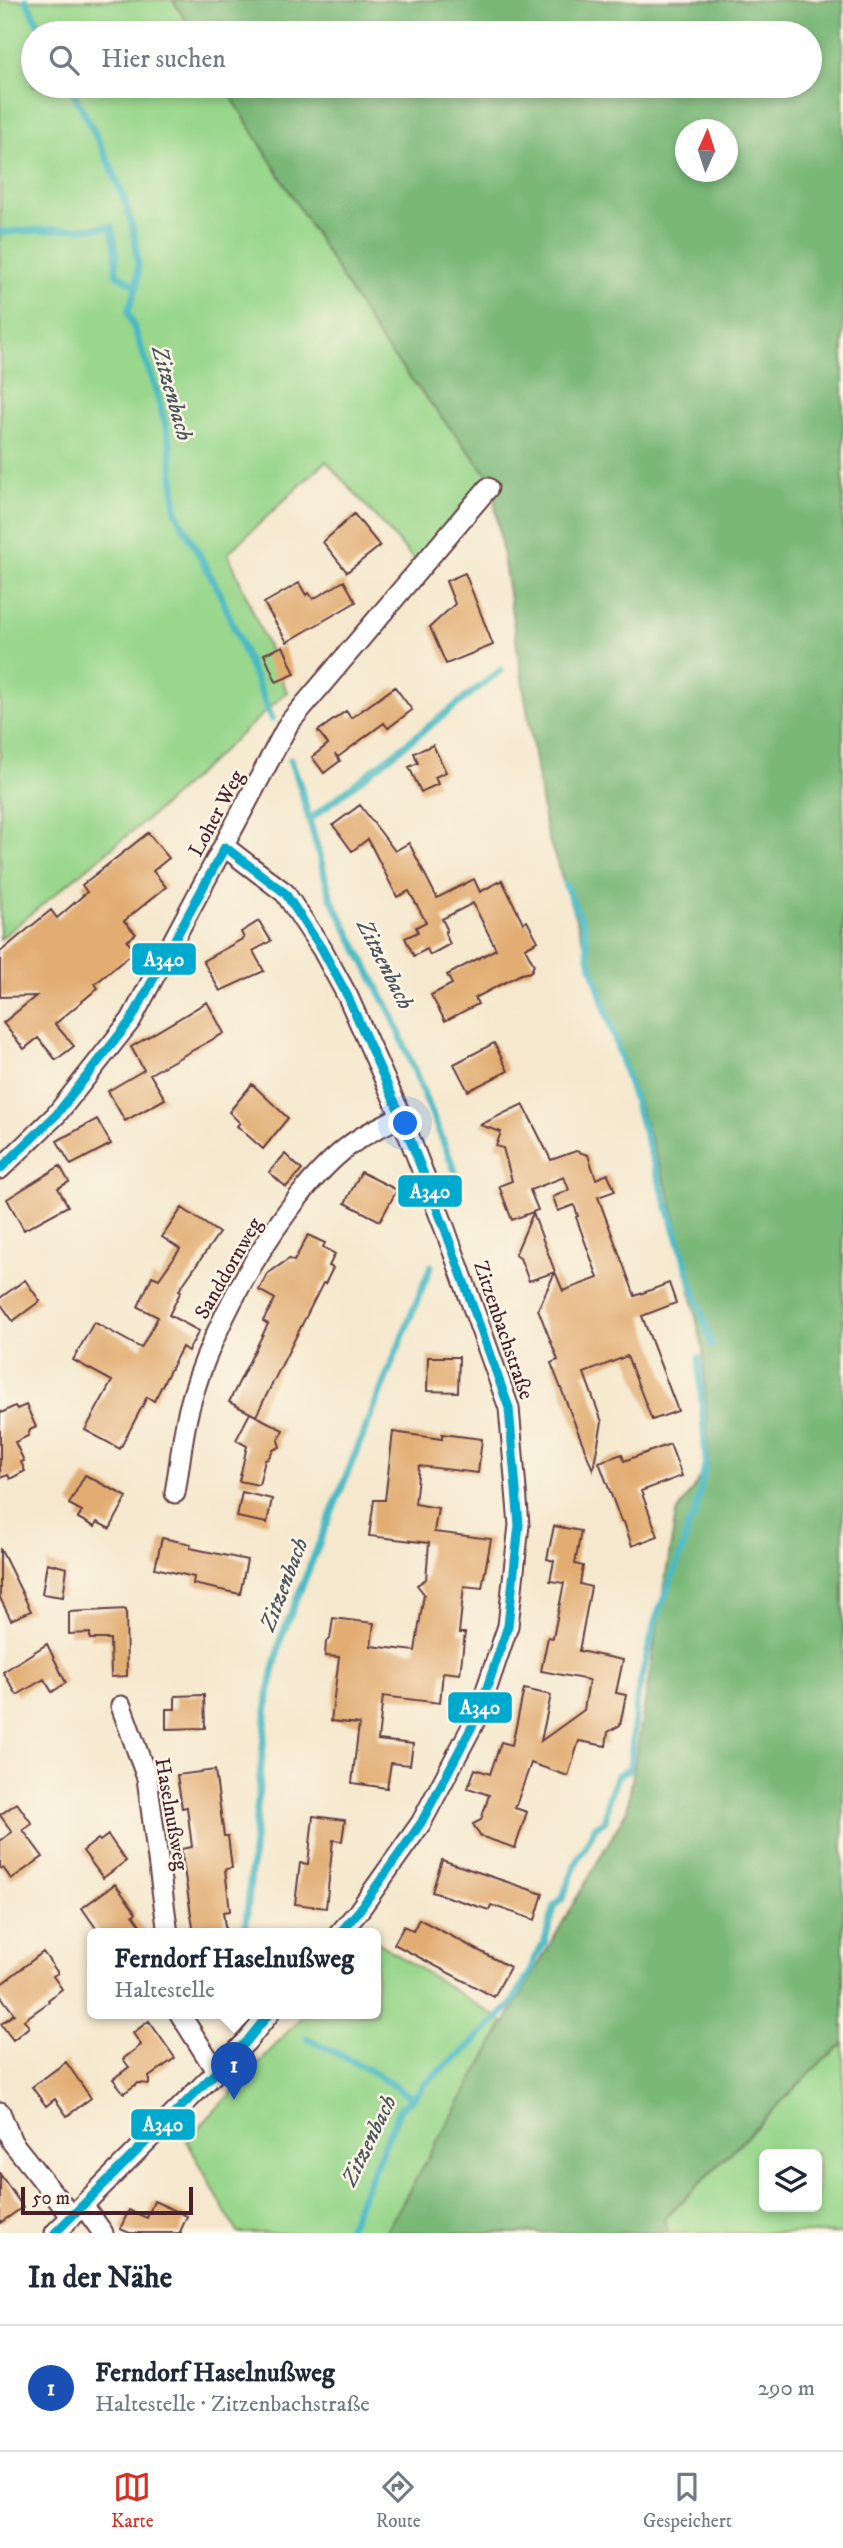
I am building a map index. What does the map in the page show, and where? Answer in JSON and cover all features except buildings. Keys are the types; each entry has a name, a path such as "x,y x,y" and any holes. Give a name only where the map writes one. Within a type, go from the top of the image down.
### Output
{"street":[{"name":"Loher Weg","path":"0,1169 56,1115 131,1020 289,723 488,488"},
{"name":"Zitzenbachstraße","path":"225,847 285,893 322,949 348,997 401,1116 509,1408 519,1525 508,1626 477,1717 421,1823 344,1928"},
{"name":"Sanddornweg","path":"176,1493 189,1408 215,1335 261,1248 308,1185 350,1144 401,1116"},
{"name":"Haselnußweg","path":"121,1706 147,1778 167,1928"},
{"path":"183,2019 216,2071"},
{"path":"55,2233 264,2019"},
{"path":"0,2112 12,2142 78,2211 103,2233"}],"green space":[{"path":"0,0 173,0 186,21 21,21 21,98 232,98 380,340 491,479 478,487 416,562 326,461 228,553 287,692 157,811 0,939"},
{"path":"173,0 843,0 843,2044 823,2060 663,2220 669,2233 385,2233 627,1810 676,1514 709,1464 703,1350 671,1199 546,831 491,479 380,340 232,98 822,98 822,21 186,21"},
{"path":"381,1944 504,2022 394,2233 237,2233 187,2141 299,2019 381,2019"},
{"path":"843,2044 843,2233 669,2233 663,2221 823,2060"}],"waterway":[{"path":"26,0 37,21"},
{"path":"76,98 107,157 127,208 134,234 137,286"},
{"name":"Zitzenbach","path":"0,232 112,227 116,274 137,286 128,311 154,384 170,442 176,512 219,591 272,719"},
{"path":"309,820 501,670"},
{"name":"Zitzenbach","path":"290,760 298,779 331,898 392,1015 459,1181"},
{"path":"565,884 584,927 589,957 712,1346"},
{"name":"Zitzenbach","path":"246,1928 268,1695 281,1638 431,1266"},
{"path":"413,2098 424,2084 463,2052 511,2005 544,1944 555,1905 562,1899 578,1858 595,1827 605,1821 609,1797 618,1775 630,1769 637,1697 655,1622 683,1548 688,1526 695,1515 706,1461 699,1358"},
{"name":"Zitzenbach","path":"307,2038 371,2071 413,2098 400,2109 346,2233"}],"transit line":[{"name":"A340","path":"0,1169 56,1115 131,1020 225,847 285,893 322,949 348,997 401,1116 445,1229 509,1408 519,1525 508,1626 477,1717 421,1823 344,1928"},
{"name":"A340","path":"55,2233 247,2041 265,2019"}],"place":[{"name":"Ferndorf Haselnußweg","path":"234,2100"}]}
